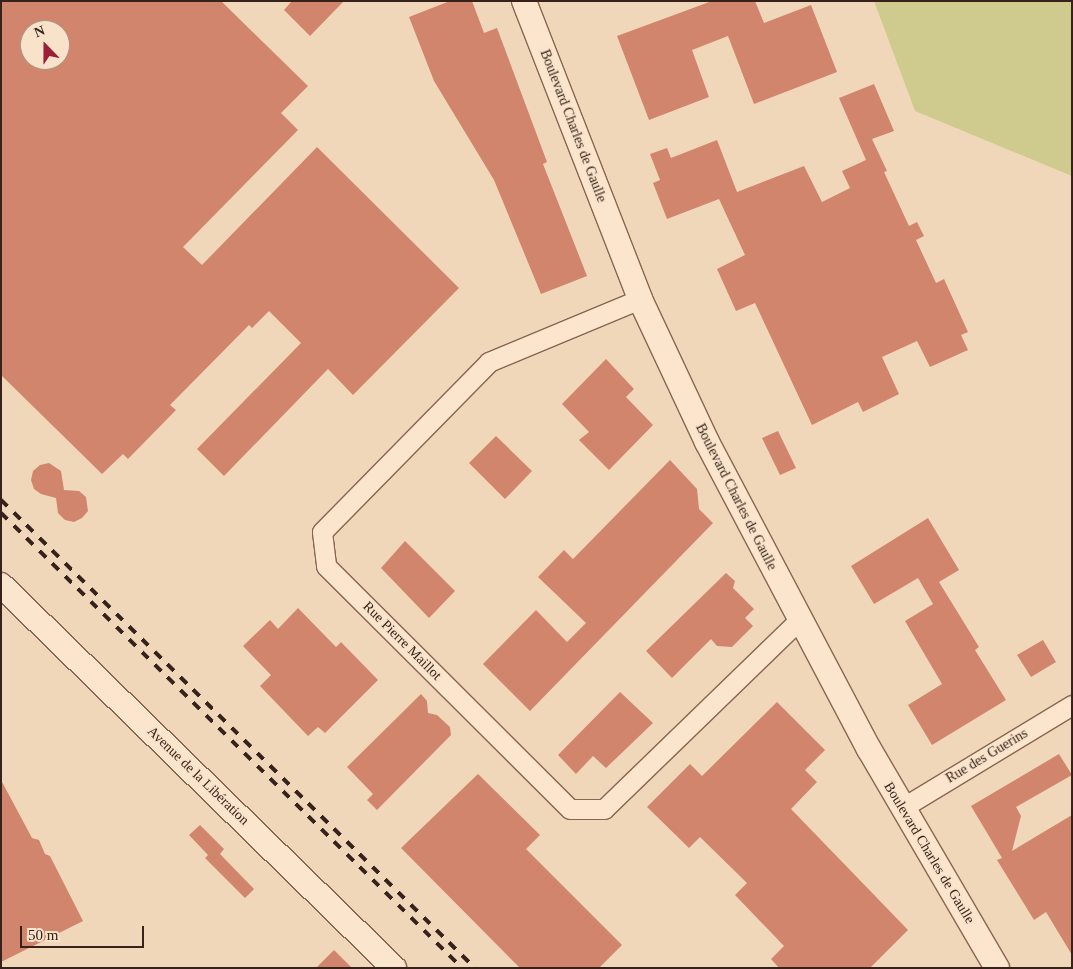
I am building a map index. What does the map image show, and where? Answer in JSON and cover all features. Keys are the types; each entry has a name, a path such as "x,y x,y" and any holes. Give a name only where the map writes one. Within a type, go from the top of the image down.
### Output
{"street":[{"name":"Boulevard Charles de Gaulle","path":"524,1 640,299 711,450 798,620 902,808 997,968"},
{"name":"Rue Pierre Maillot","path":"640,299 489,362 322,532 326,566 570,809 604,810 798,620"},
{"name":"Avenue de la Libération","path":"1,585 394,968"},
{"name":"Rue des Guerins","path":"902,808 1072,705"}],"shaded area":[{"path":"874,1 1072,1 1072,176 915,111"}],"building":[{"path":"1,1 221,1 308,86 281,113 298,130 183,247 202,265 317,147 459,288 353,395 328,369 224,476 197,449 301,343 269,311 252,328 249,325 170,405 176,410 128,459 123,454 102,474 1,375"},
{"path":"292,1 344,1 310,36 284,10"},
{"path":"450,1 472,1 484,33 497,28 547,162 543,164 587,276 541,294 494,180 434,81 409,17"},
{"path":"712,1 755,1 764,23 811,5 837,72 754,104 728,36 692,50 709,97 649,120 617,36"},
{"path":"874,84 894,131 872,139 887,171 884,172 909,226 917,222 924,236 916,240 936,283 944,279 968,332 961,335 968,350 930,367 917,341 882,357 899,394 863,412 858,402 812,425 755,303 736,311 717,269 745,255 719,199 667,219 653,183 660,180 650,154 667,148 671,158 717,140 737,192 804,166 822,202 850,188 842,171 866,160 839,98"},
{"path":"606,359 634,389 626,397 653,425 609,470 579,440 589,432 562,404"},
{"path":"778,431 796,468 780,475 762,438"},
{"path":"496,436 532,471 505,499 469,463"},
{"path":"670,460 697,489 699,509 713,523 530,711 483,664 536,610 567,642 586,623 538,577 564,550 573,559"},
{"path":"49,463 61,471 64,490 79,491 86,497 88,511 82,518 74,522 65,520 58,513 56,498 41,494 34,489 31,480 33,471 40,465"},
{"path":"928,518 959,570 939,582 979,647 975,650 1006,700 932,745 908,705 942,684 905,621 933,604 918,578 874,604 851,566"},
{"path":"405,541 455,591 429,618 381,568"},
{"path":"726,573 735,581 733,588 754,609 745,618 753,626 732,647 717,646 711,639 672,678 646,651"},
{"path":"298,608 336,647 341,642 378,680 325,733 318,727 308,736 260,686 271,675 243,646 270,620 278,629"},
{"path":"1043,640 1056,662 1031,677 1017,655"},
{"path":"620,692 653,723 606,768 593,756 576,774 558,755"},
{"path":"421,694 427,701 428,713 437,715 450,727 451,735 377,810 367,800 373,794 347,767"},
{"path":"777,702 825,750 805,770 817,782 791,809 908,930 870,968 779,968 771,959 784,946 735,895 747,883 700,837 689,848 647,807 690,764 702,776"},
{"path":"1059,754 1072,775 1016,807 1021,816 1012,851 1072,815 1072,955 1046,912 1034,920 997,860 1002,858 971,806"},
{"path":"478,774 540,835 526,849 622,945 599,968 520,968 401,848"},
{"path":"1,780 32,838 39,840 45,854 50,856 83,921 1,962"},
{"path":"200,825 224,849 220,854 254,889 245,898 205,858 208,855 189,835"},
{"path":"334,950 352,968 316,968"}],"railway":[{"path":"1,500 475,968"},
{"path":"1,513 462,968"}]}
